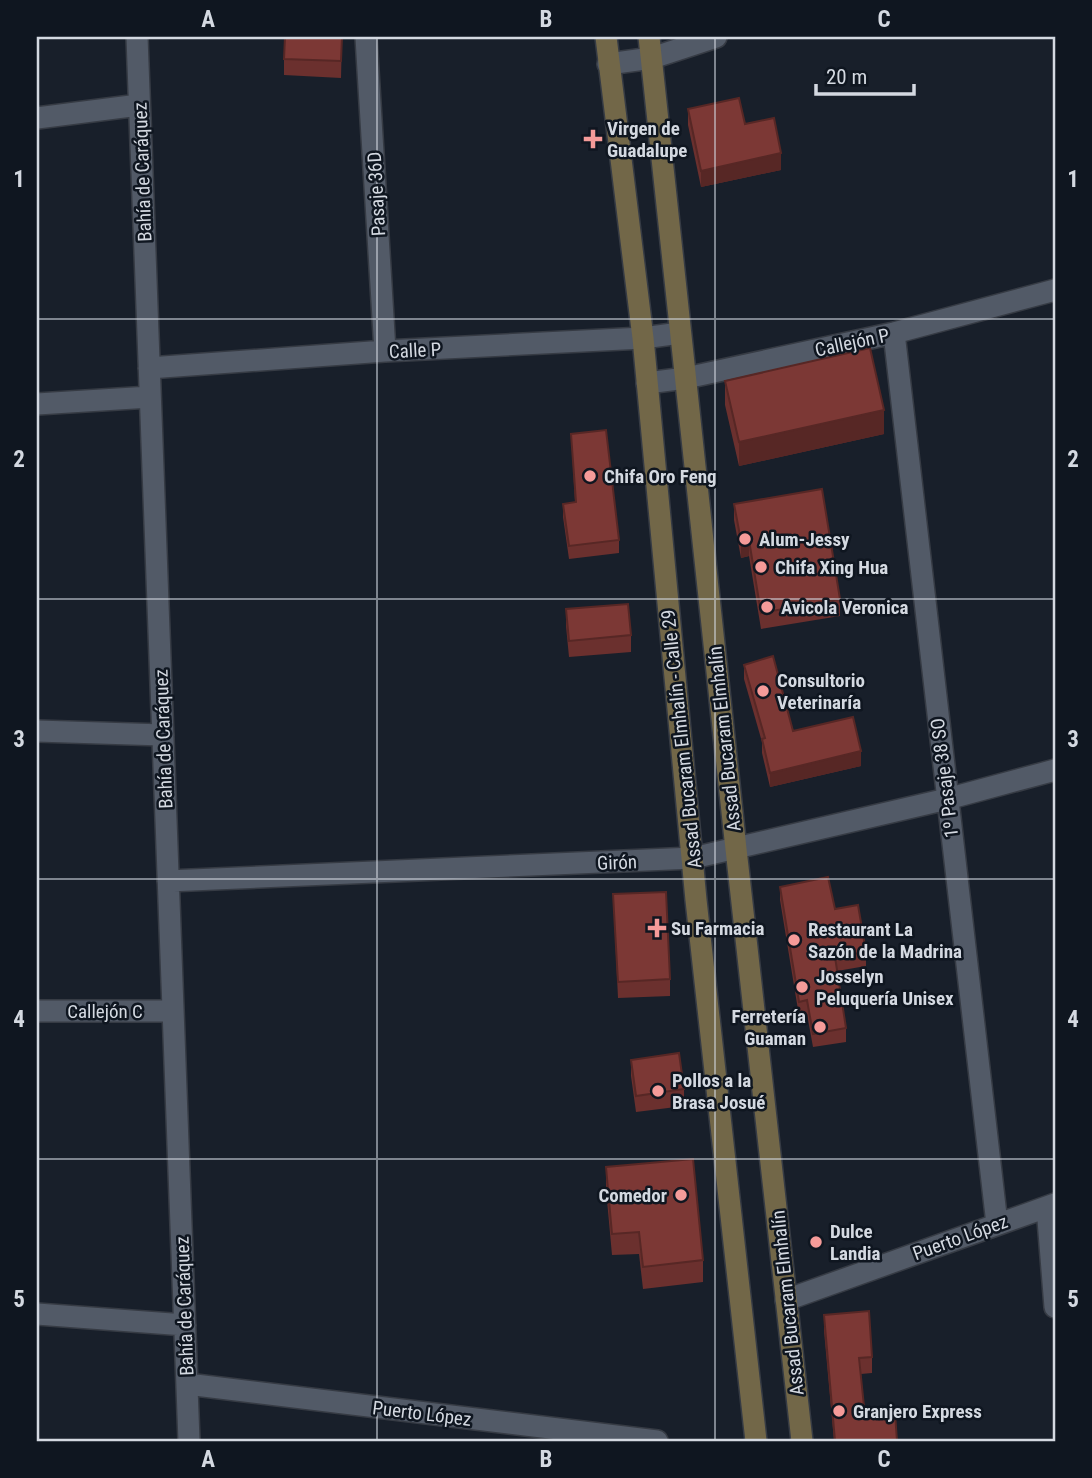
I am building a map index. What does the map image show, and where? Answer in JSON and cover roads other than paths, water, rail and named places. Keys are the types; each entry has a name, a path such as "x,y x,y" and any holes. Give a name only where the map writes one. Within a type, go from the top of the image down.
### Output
{"main road":[{"name":"Assad Bucaram Elmhalín - Calle 29","path":"606,37 643,338 692,858 756,1441"},
{"name":"Assad Bucaram Elmhalín","path":"651,47 802,1441"}],"street":[{"name":"Bahía de Caráquez","path":"137,37 189,1441"},
{"name":"Pasaje 36D","path":"366,37 385,351"},
{"path":"608,64 651,47 716,37"},
{"path":"37,118 139,105"},
{"name":"Callejón P","path":"647,383 686,378 894,333 1055,290"},
{"name":"Calle P","path":"149,368 385,351 643,338 680,333"},
{"name":"1º Pasaje 38 SO","path":"894,333 997,1224"},
{"path":"37,404 150,397"},
{"path":"37,731 163,735"},
{"name":"Girón","path":"169,881 692,858 947,799 1055,770"},
{"name":"Callejón C","path":"37,1011 173,1011"},
{"path":"1051,1206 1055,1307"},
{"name":"Puerto López","path":"786,1300 1051,1206"},
{"path":"37,1314 185,1325"},
{"name":"Puerto López","path":"187,1384 657,1441"}],"place":[{"name":"Virgen de Guadalupe","path":"593,139"},
{"name":"Chifa Oro Feng","path":"590,476"},
{"name":"Alum-Jessy","path":"745,539"},
{"name":"Chifa Xing Hua","path":"761,567"},
{"name":"Avicola Veronica","path":"767,607"},
{"name":"Consultorio Veterinaría","path":"763,691"},
{"name":"Su Farmacia","path":"657,928"},
{"name":"Restaurant La Sazón de la Madrina","path":"794,940"},
{"name":"Josselyn Peluquería Unisex","path":"802,987"},
{"name":"Ferretería Guaman","path":"820,1027"},
{"name":"Pollos a la Brasa Josué","path":"658,1091"},
{"name":"Comedor","path":"681,1195"},
{"name":"Dulce Landia","path":"816,1242"},
{"name":"Granjero Express","path":"839,1411"}]}
